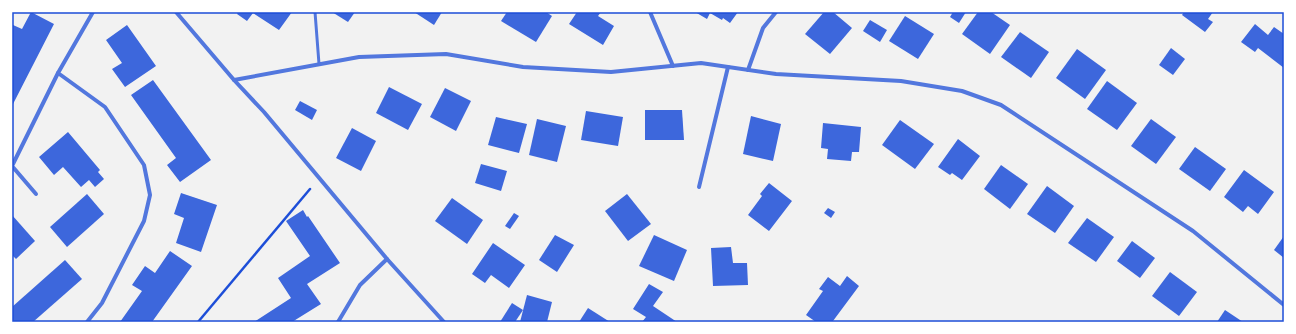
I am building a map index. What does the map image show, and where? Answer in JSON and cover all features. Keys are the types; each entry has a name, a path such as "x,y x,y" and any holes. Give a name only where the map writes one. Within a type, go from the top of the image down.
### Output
{"street":[{"path":"36,194 12,166 58,73 93,12"},
{"path":"176,12 234,80 264,112 387,259 444,322"},
{"path":"650,12 673,66"},
{"path":"748,70 762,28 776,12"},
{"path":"234,80 359,57 446,54 523,67 611,72 701,63 776,74 901,81 962,91 1001,105 1193,231 1284,305"},
{"path":"699,187 728,67"},
{"path":"58,73 105,107 144,165 150,195 144,221 102,303 87,322"},
{"path":"338,322 360,285 387,259"}],"lane":[{"path":"315,12 319,64"}],"path":[{"path":"198,322 320,178"}],"building":[{"path":"31,12 54,24 12,106 12,26 13,25 22,29"},
{"path":"238,12 292,12 279,30 253,13 247,21 237,14"},
{"path":"332,12 355,12 348,22"},
{"path":"414,12 442,12 434,25"},
{"path":"507,12 546,12 552,16 536,42 501,21"},
{"path":"577,12 601,12 598,16 614,26 603,45 569,24"},
{"path":"695,12 738,12 730,23 723,18 722,20 710,13 707,19"},
{"path":"824,12 833,12 852,28 830,54 805,34"},
{"path":"953,12 966,12 959,23 950,17"},
{"path":"978,12 991,12 1010,25 990,54 962,34"},
{"path":"1184,12 1213,12 1208,19 1213,22 1205,32 1182,15"},
{"path":"905,16 934,34 918,59 889,41"},
{"path":"870,20 887,30 880,42 863,31"},
{"path":"1255,24 1268,35 1274,27 1284,34 1284,68 1258,48 1255,52 1241,42"},
{"path":"127,25 156,66 125,87 112,69 122,63 106,40"},
{"path":"1020,32 1049,52 1031,78 1001,57"},
{"path":"1171,48 1185,59 1173,75 1159,65"},
{"path":"1077,49 1106,70 1085,99 1056,78"},
{"path":"153,80 211,160 180,182 167,165 176,158 131,95"},
{"path":"1107,81 1137,103 1117,130 1087,109"},
{"path":"389,87 422,104 408,130 376,113"},
{"path":"445,88 471,101 456,131 430,117"},
{"path":"300,101 317,110 312,120 295,110"},
{"path":"645,110 682,110 684,140 645,140"},
{"path":"586,111 623,117 618,146 581,140"},
{"path":"751,116 781,124 773,161 743,154"},
{"path":"496,117 527,124 519,153 488,145"},
{"path":"537,119 566,126 557,162 529,155"},
{"path":"1151,119 1176,137 1156,164 1131,146"},
{"path":"900,120 934,144 915,169 882,145"},
{"path":"823,123 861,127 859,152 852,152 851,161 827,159 828,149 821,148"},
{"path":"352,128 376,141 361,171 336,158"},
{"path":"68,132 100,170 98,172 104,179 95,187 89,180 81,187 63,167 54,175 39,157"},
{"path":"958,139 980,156 962,180 952,173 950,175 938,167"},
{"path":"1195,147 1226,169 1210,191 1179,169"},
{"path":"481,164 507,171 501,191 475,183"},
{"path":"1001,165 1028,184 1010,209 984,189"},
{"path":"1244,170 1274,192 1258,214 1248,206 1243,212 1224,197"},
{"path":"769,183 792,201 769,231 748,215 762,196 760,194"},
{"path":"1047,186 1074,206 1055,233 1027,214"},
{"path":"181,193 217,205 201,252 176,243 184,218 174,214"},
{"path":"87,194 104,214 67,247 50,227"},
{"path":"627,194 651,224 628,241 605,211"},
{"path":"452,198 483,220 467,244 435,221"},
{"path":"828,208 835,212 831,218 824,213"},
{"path":"303,210 340,263 307,284 321,304 292,322 254,322 291,298 278,278 310,256 286,221"},
{"path":"514,213 519,216 510,229 505,226"},
{"path":"12,215 35,241 16,259 12,255"},
{"path":"1087,218 1114,237 1096,262 1068,243"},
{"path":"555,235 574,245 557,272 539,260"},
{"path":"654,235 687,250 674,281 639,266"},
{"path":"1284,236 1284,258 1274,250"},
{"path":"1132,241 1155,258 1140,278 1117,261"},
{"path":"493,243 525,265 509,288 491,275 485,283 472,274"},
{"path":"731,247 733,263 747,263 748,285 713,286 711,248"},
{"path":"170,251 192,266 152,322 120,322 142,291 132,285 145,266 155,273"},
{"path":"65,260 82,279 33,322 12,322 12,307"},
{"path":"1170,272 1197,292 1179,316 1152,296"},
{"path":"847,276 859,286 833,321 835,322 816,322 806,315 823,291 819,289 828,277 840,286"},
{"path":"649,284 663,292 653,306 677,322 642,322 646,317 633,309"},
{"path":"527,295 552,302 547,322 520,322"},
{"path":"512,303 523,310 515,322 500,322"},
{"path":"588,308 610,322 579,322"},
{"path":"1225,310 1243,322 1217,322"}]}
